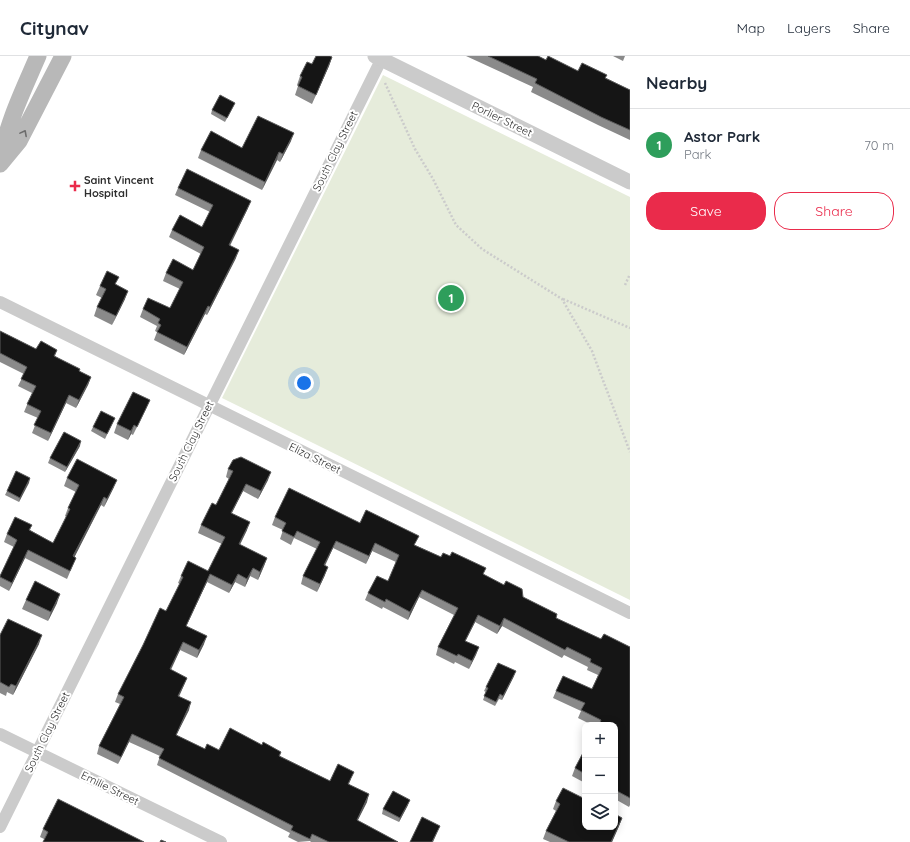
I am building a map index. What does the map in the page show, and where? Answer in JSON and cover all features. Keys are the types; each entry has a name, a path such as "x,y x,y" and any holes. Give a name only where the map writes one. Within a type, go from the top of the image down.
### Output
{"main road":[{"path":"0,164 5,136 12,116 38,56"},
{"path":"0,164 19,141 63,56"}],"street":[{"name":"Porlier Street","path":"379,57 630,182"},
{"name":"South Clay Street","path":"0,827 379,57"},
{"name":"Eliza Street","path":"0,302 630,614"},
{"name":"Emilie Street","path":"0,734 221,842"}],"path":[{"path":"383,78 415,149 433,179 456,225 482,249 562,299 630,328"},
{"path":"625,285 630,274"},
{"path":"562,299 592,351 630,452"}],"green space":[{"path":"383,75 630,197 630,600 222,398"}],"building":[{"path":"316,56 332,57 316,95 298,86 302,77 300,76 307,62 312,64"},
{"path":"488,56 538,56 546,60 548,56 578,71 582,63 607,75 605,78 630,90 630,130 601,117 535,83 537,79"},
{"path":"220,95 235,103 227,118 212,110"},
{"path":"258,116 294,133 283,154 279,152 265,182 201,150 211,131 242,148"},
{"path":"187,169 251,201 229,245 239,250 210,307 208,306 187,347 157,332 161,325 158,323 160,319 143,309 148,298 170,308 183,282 166,273 173,259 193,270 204,247 172,230 180,215 202,227 213,205 178,188"},
{"path":"107,271 119,277 115,284 128,291 116,316 97,307 106,289 100,286"},
{"path":"0,331 36,349 41,341 57,350 54,356 80,369 79,371 91,377 79,400 69,395 51,433 34,425 41,411 27,404 36,386 21,379 27,367 0,353"},
{"path":"133,392 150,400 137,427 134,425 131,431 117,424"},
{"path":"101,411 115,418 107,434 93,427"},
{"path":"64,432 81,441 67,467 50,458"},
{"path":"241,457 271,472 261,491 246,484 231,513 250,522 239,544 267,558 260,572 253,568 247,579 238,574 232,585 210,574 186,626 207,636 199,650 183,642 170,669 187,678 178,696 191,702 176,735 205,749 207,744 219,750 230,728 262,745 263,742 281,752 279,756 330,781 338,764 354,772 348,784 369,794 357,820 398,842 329,842 312,834 310,839 291,830 293,826 159,758 164,749 132,734 121,757 99,746 124,697 118,694 160,608 166,611 183,577 181,576 188,561 208,571 225,537 201,525 212,503 216,505 233,471 228,469 233,460"},
{"path":"77,459 117,480 107,499 104,497 73,556 76,558 70,571 28,550 12,583 0,577 17,540 7,534 15,517 32,525 29,530 53,543 70,509 68,508 79,485 67,478"},
{"path":"16,471 30,478 20,498 7,491"},
{"path":"289,488 360,523 366,510 419,536 414,545 441,557 443,553 450,556 452,552 486,568 483,574 504,585 506,581 522,589 523,597 557,614 556,618 601,639 604,634 630,647 630,798 618,792 618,722 600,722 601,720 581,710 585,703 556,691 563,676 592,689 602,668 590,662 591,659 567,647 565,650 504,618 500,626 478,615 465,641 479,647 472,661 458,654 457,656 438,647 458,608 422,590 410,612 386,599 385,602 368,593 377,576 388,581 399,555 375,543 369,556 336,541 324,565 328,567 320,584 303,576 320,542 297,531 294,537 282,531 286,523 275,517"},
{"path":"35,581 60,594 51,612 26,600"},
{"path":"8,619 42,635 16,686 11,684 9,687 0,682 0,635"},
{"path":"498,663 516,671 503,696 500,694 496,702 484,696 488,688 486,687"},
{"path":"582,755 582,772 575,768"},
{"path":"563,788 582,798 582,830 616,830 611,842 569,842 546,831 560,804 556,801"},
{"path":"393,791 410,800 400,818 383,809"},
{"path":"58,799 144,842 43,842 48,832 43,829"},
{"path":"618,816 622,818 618,827"},
{"path":"422,817 440,826 432,842 410,842"}],"place":[{"name":"Saint Vincent Hospital","path":"75,186"},
{"name":"Astor Park","path":"451,298"}]}
